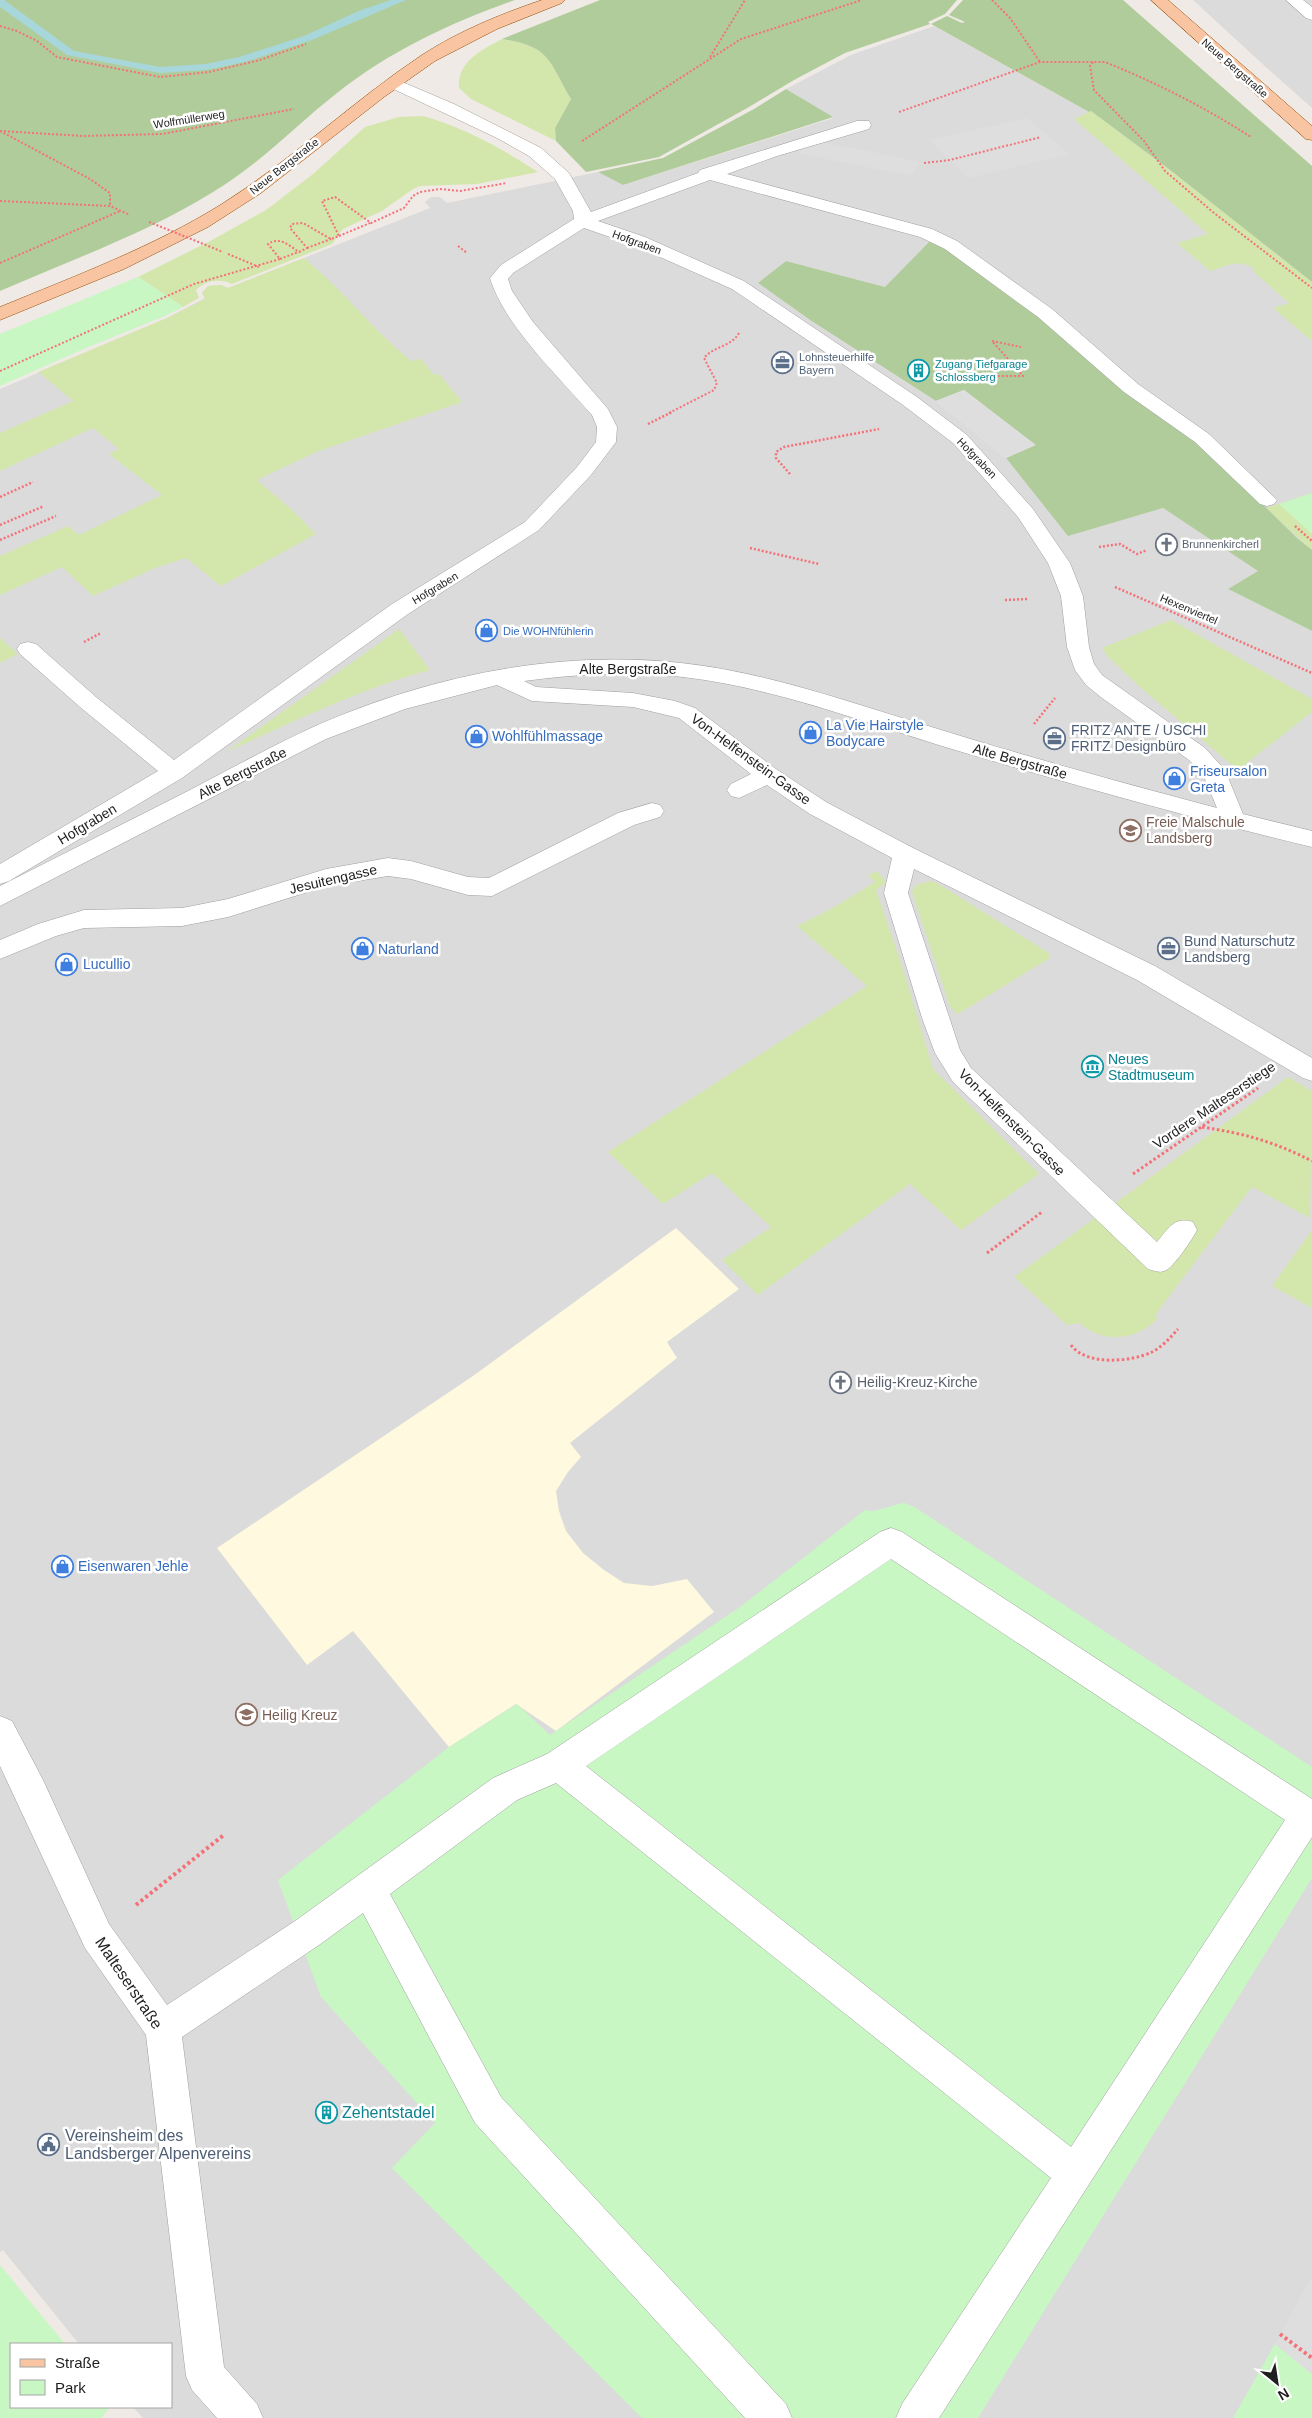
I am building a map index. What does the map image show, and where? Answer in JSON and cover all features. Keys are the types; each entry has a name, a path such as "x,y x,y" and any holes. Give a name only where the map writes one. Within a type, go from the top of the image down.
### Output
{"main road":[{"name":"Neue Bergstraße","path":"0,314 162,244 200,225 253,191 348,116 431,57 480,30 556,0"},
{"name":"Neue Bergstraße","path":"1159,0 1312,135"}],"street":[{"path":"1294,0 1312,15"},
{"path":"393,83 530,147 549,161 562,176 582,211 583,221"},
{"name":"Hofgraben","path":"0,875 174,772 400,608 493,552 532,526 598,454 606,442 607,427 601,413 503,295 499,286 499,278 506,269 553,242 583,221 706,174 863,124"},
{"path":"706,174 926,233 950,245 1045,313 1131,388 1202,438 1267,500"},
{"name":"Hofgraben","path":"583,221 639,241 738,285 910,401 960,439 1026,513 1059,563 1072,596 1078,648 1083,665 1094,680 1110,694 1198,754 1213,770 1234,821"},
{"path":"28,649 88,702 174,772"},
{"name":"Alte Bergstraße","path":"0,897 327,731 361,716 410,699 501,678 540,672 614,667 680,669 762,685 1006,757 1234,821 1312,839"},
{"name":"Von-Helfenstein-Gasse","path":"501,678 532,694 633,700 675,708 687,713 768,774 818,808 905,854 1146,973 1305,1066"},
{"path":"739,790 768,774"},
{"name":"Jesuitengasse","path":"0,950 47,930 84,919 182,917 228,908 326,878 388,867 411,870 468,886 492,887 626,819 652,811"},
{"name":"Von-Helfenstein-Gasse","path":"905,854 896,893 935,1018 948,1053 962,1075 1158,1261 1183,1230"},
{"path":"163,2029 307,1933 505,1789 559,1765 890,1542 1307,1815 916,2418"},
{"name":"Malteserstraße","path":"0,1732 31,1792 97,1936 163,2029 206,2376 243,2418"},
{"path":"559,1765 1075,2174"},
{"path":"368,1888 488,2110 772,2418"}],"path":[{"path":"710,58 745,0"},
{"path":"581,142 741,39 862,0"},
{"path":"992,0 1010,18 1040,62"},
{"path":"0,26 17,31 37,42 57,57 101,67 160,76 209,72 260,60 306,44"},
{"path":"1093,61 1090,66 1094,90 1144,140 1165,171 1214,213 1312,288"},
{"path":"863,124 1040,62 1105,62 1206,109"},
{"name":"Wolfmüllerweg","path":"0,131 83,136 162,134 309,106 317,106 348,116"},
{"name":"Wolfmüllerweg","path":"0,131 90,179 110,193 110,206 0,201"},
{"path":"924,163 950,160 1041,137"},
{"path":"0,371 194,284 259,267 371,223 404,208 413,196 427,190 466,190 562,176"},
{"path":"339,236 322,201 324,198 335,197 371,223"},
{"path":"0,263 121,211"},
{"path":"149,222 259,267"},
{"path":"307,248 290,228 292,224 303,223 331,239"},
{"path":"280,259 268,244 269,242 280,240 299,252"},
{"path":"643,426 714,390 717,383 704,358 709,352 732,342 738,336 739,329"},
{"path":"910,401 961,376 1023,376 992,341 1026,349"},
{"path":"790,474 776,458 776,452 784,448 934,418"},
{"path":"0,497 33,482"},
{"path":"0,525 44,506"},
{"path":"0,540 56,516"},
{"path":"750,548 819,564"},
{"path":"1137,554 1147,550"},
{"name":"Hexenviertel","path":"1059,563 1312,673"},
{"path":"1006,757 1083,665"},
{"name":"Vordere Malteserstiege","path":"1129,1176 1201,1127 1305,1066"},
{"path":"1201,1127 1244,1134 1278,1144 1312,1161"},
{"path":"987,1253 1011,1234"},
{"path":"1071,1346 1087,1357 1128,1358 1150,1353 1166,1343 1178,1330"},
{"path":"97,1936 225,1834"},
{"path":"1280,2334 1312,2358"}],"shaded area":[{"path":"1193,0 1312,0 1312,108 1268,69"},
{"path":"934,26 1089,112 1091,111 1312,282 1312,550 1296,537 885,287 786,261 758,283 810,320 936,401 1006,458 1068,535 1163,508 1259,571 1228,589 1312,631 1312,2418 143,2418 134,2408 172,2408 172,2343 78,2343 3,2250 0,2252 0,389 167,318 205,298 202,293 208,286 221,285 228,288 430,208 425,202 431,197 440,197 447,203 598,172 623,185 833,118 786,89 851,55"},
{"path":"1027,118 1069,154 969,178 929,140"},
{"path":"814,141 920,162 911,176 796,153"},
{"path":"964,390 1036,445 1006,458 936,401"},
{"path":"676,1228 739,1289 667,1342 677,1358 570,1443 581,1457 568,1472 556,1491 559,1511 566,1531 583,1553 604,1570 624,1583 652,1586 687,1579 714,1612 556,1731 516,1704 449,1747 353,1631 307,1665 217,1548 473,1376"},
{"path":"1312,2276 1312,2374 1275,2344"}],"green space":[{"path":"0,0 515,0 445,28 378,64 322,105 246,170 188,207 135,233 0,291"},
{"path":"600,0 957,0 945,14 928,22 930,24 845,53 659,157 586,172 556,141 555,128 571,99 547,58 540,51 530,46 502,39"},
{"path":"963,0 1123,0 1312,166 1312,282 1170,170 1091,111 1089,112 931,24 947,16 962,23 965,22 949,15"},
{"path":"502,39 518,42 540,51 547,58 571,99 555,128 556,141 471,99 459,88 462,70 472,57"},
{"path":"786,89 833,117 623,185 598,172 663,158 754,109"},
{"path":"1091,111 1170,170 1312,282 1312,341 1273,308 1289,303 1255,273 1252,267 1231,264 1210,271 1177,243 1208,234 1074,119"},
{"path":"423,116 453,126 482,140 538,172 477,184 420,186 382,211 343,229 332,244 232,284 213,281 204,284 196,290 199,298 183,307 138,277 212,240 266,210 313,174 365,127 399,117"},
{"path":"932,239 1039,312 1197,440 1296,537 1312,550 1312,631 1228,589 1258,571 1163,508 1068,536 1006,458 1035,445 964,390 936,401 810,320 758,283 786,261 885,287"},
{"path":"304,258 332,283 397,349 411,361 421,359 434,375 439,374 462,402 316,452 257,480 290,508 316,534 221,586 186,558 155,568 93,596 62,567 0,595 0,556 68,526 79,535 162,495 109,454 119,449 93,428 0,471 0,433 73,401 38,372 167,318 205,299 202,293 208,286 221,285 228,288"},
{"path":"138,277 183,307 0,386 0,334"},
{"path":"1312,493 1312,550 1266,508"},
{"path":"1312,493 1312,534 1279,504"},
{"path":"1171,620 1312,699 1312,712 1238,770 1142,689 1107,656 1102,648"},
{"path":"399,629 430,670 352,696 226,752"},
{"path":"0,638 18,654 0,663"},
{"path":"877,871 886,882 876,890 901,963 933,1069 1039,1174 961,1230 910,1184 758,1295 722,1260 771,1227 712,1173 663,1204 608,1152 867,986 797,926 829,910 875,882 868,875"},
{"path":"930,881 937,883 1049,953 1050,958 958,1014 950,1007 912,892 916,885"},
{"path":"1288,1077 1312,1091 1310,1218 1252,1187 1164,1303 1155,1316 1158,1318 1150,1326 1140,1331 1120,1337 1109,1337 1099,1334 1089,1330 1080,1323 1067,1325 1014,1277"},
{"path":"1312,1230 1312,1308 1272,1286"},
{"path":"905,1503 916,1508 1312,1767 1312,1878 978,2418 642,2418 392,2168 435,2123 321,1997 278,1880 449,1747 517,1704 550,1735 740,1607 865,1510 873,1511"},
{"path":"0,2265 64,2343 10,2343 10,2408 109,2408 101,2418 0,2418"},
{"path":"1275,2344 1312,2374 1312,2418 1233,2418"}],"waterway":[{"path":"0,2 71,53 160,70 206,67 241,60 308,38 365,12 401,0"}],"place":[{"name":"Lohnsteuerhilfe Bayern","path":"783,363"},
{"name":"Zugang Tiefgarage Schlossberg","path":"919,370"},
{"name":"Brunnenkircherl","path":"1166,544"},
{"name":"Die WOHNfühlerin","path":"487,631"},
{"name":"La Vie Hairstyle Bodycare","path":"810,733"},
{"name":"Wohlfühlmassage","path":"476,736"},
{"name":"FRITZ ANTE / USCHI FRITZ Designbüro","path":"1055,738"},
{"name":"Friseursalon Greta","path":"1174,779"},
{"name":"Freie Malschule Landsberg","path":"1130,830"},
{"name":"Naturland","path":"362,949"},
{"name":"Bund Naturschutz Landsberg","path":"1168,949"},
{"name":"Lucullio","path":"67,964"},
{"name":"Neues Stadtmuseum","path":"1092,1067"},
{"name":"Heilig-Kreuz-Kirche","path":"841,1382"},
{"name":"Eisenwaren Jehle","path":"62,1566"},
{"name":"Heilig Kreuz","path":"246,1715"},
{"name":"Zehentstadel","path":"326,2112"},
{"name":"Vereinsheim des Landsberger Alpenvereins","path":"49,2144"}]}
